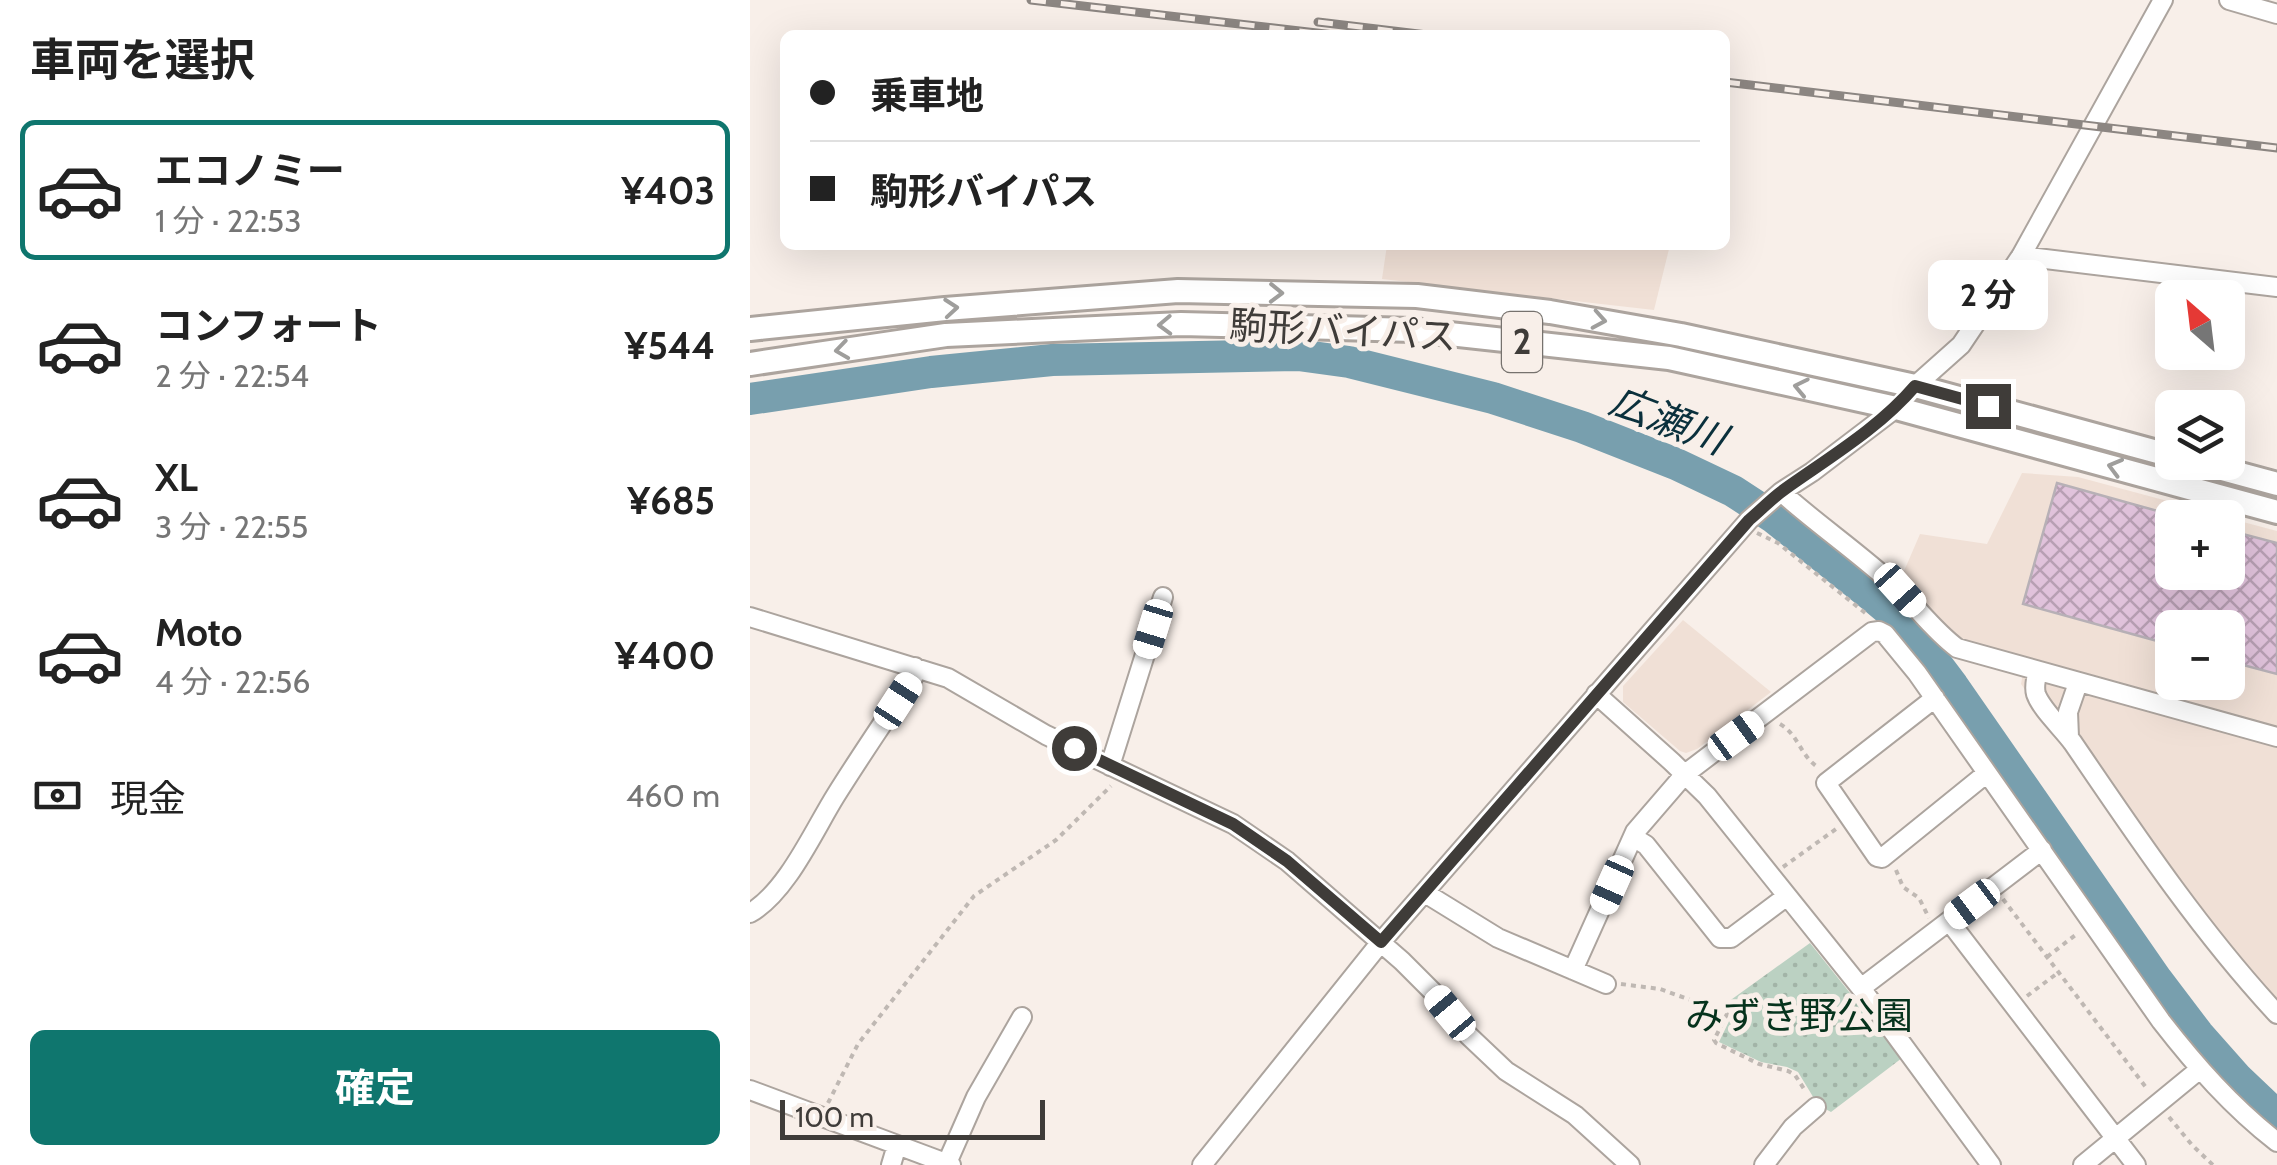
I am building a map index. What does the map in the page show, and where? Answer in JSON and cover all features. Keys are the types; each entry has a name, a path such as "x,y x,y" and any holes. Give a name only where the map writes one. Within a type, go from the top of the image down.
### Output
{"main road":[{"name":"駒形バイパス","path":"750,330 1178,290 1417,296 1550,312 1681,334 1915,386 2155,451"},
{"name":"駒形バイパス","path":"750,364 966,334 1181,324 1413,330 1669,358 1896,408 2277,512"},
{"path":"2245,475 2277,484"}],"street":[{"path":"1202,1165 1381,942 1747,522 1896,408 1961,345 2020,256 2163,0"},
{"path":"2229,0 2277,14"},
{"path":"2020,256 2277,287"},
{"path":"1777,496 1892,583 1940,636 1957,648 2277,737"},
{"path":"1117,769 1163,597"},
{"path":"750,616 948,678 1046,735 1233,824 1287,861 1381,942 1506,1071 1575,1115 1630,1165"},
{"path":"1573,970 1633,837 1685,774 1872,632 1879,631 1900,650 2200,1069 2251,1122 2277,1142"},
{"path":"750,913 762,906 797,862 913,678 915,668"},
{"path":"2038,671 2035,692 2203,926 2277,1014"},
{"path":"2069,737 2068,712 2078,683"},
{"path":"1596,694 1707,796 1861,988 1991,1165"},
{"path":"1935,698 1826,783 1877,857 1882,858 1988,773"},
{"path":"1633,837 1646,845 1720,938 1731,938 1787,896"},
{"path":"1861,988 2042,850"},
{"path":"1424,894 1498,938 1606,984"},
{"path":"1949,922 2136,1165"},
{"path":"750,1090 949,1164 976,1096 1022,1017"},
{"path":"2084,1165 2200,1069"},
{"path":"1764,1165 1793,1127 1816,1106"},
{"path":"891,1165 898,1145"}],"path":[{"path":"1747,522 1866,611 1879,631"},
{"path":"822,1116 858,1044 974,896 1056,840 1117,769"},
{"path":"1771,876 1850,818"},
{"path":"1995,888 2158,1104 2214,1165"},
{"path":"2048,957 2094,921"},
{"path":"2014,1006 2059,972"},
{"path":"1606,984 1639,986 1724,1012 1727,1014 1716,1043 1758,1064 1795,1075 1816,1106"}],"shaded area":[{"path":"1386,250 1669,250 1654,310 1382,279"},
{"path":"2022,473 2078,477 2164,500 2155,500 2155,590 2245,590 2245,523 2277,531 2277,1021 2172,899 2021,684 2026,657 1957,638 1901,578 1920,534 1987,544"},
{"path":"1683,620 1771,692 1697,749 1686,753 1623,702 1623,686"}],"green space":[{"name":"みずき野公園","path":"1810,943 1902,1058 1831,1112 1818,1105 1798,1072 1761,1062 1719,1042 1733,1013 1721,1007"}],"building":[{"path":"2057,483 2155,510 2155,590 2245,590 2245,535 2277,543 2277,674 2245,666 2245,610 2155,610 2155,640 2023,604"}],"waterway":[{"name":"広瀬川","path":"750,399 931,372 1052,360 1298,355 1349,362 1493,398 1676,464 1733,491 1773,517 1872,596 1916,637 2157,980 2198,1034 2277,1116"}],"railway":[{"path":"1031,0 1291,30"},
{"path":"1318,22 1385,30"},
{"path":"1730,83 2277,148"}],"route":[{"path":"1074,748 1233,824 1287,861 1381,942 1749,520 1896,408 1915,386 1988,406"}]}
